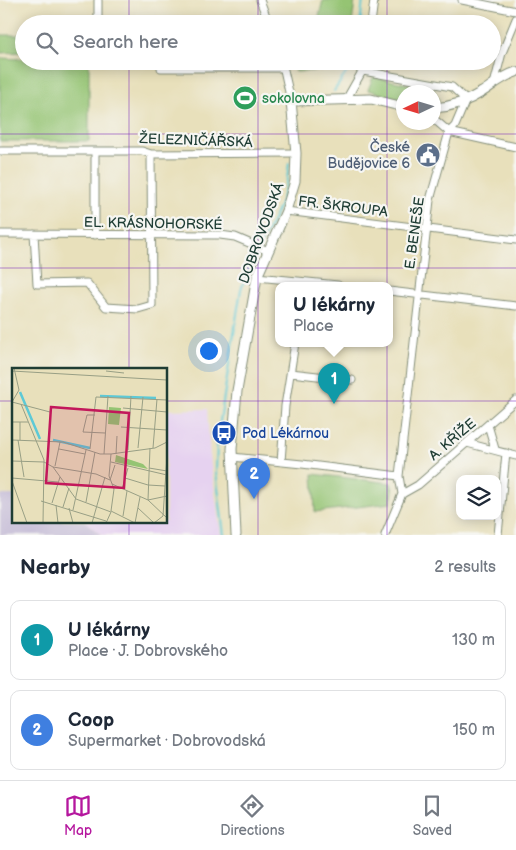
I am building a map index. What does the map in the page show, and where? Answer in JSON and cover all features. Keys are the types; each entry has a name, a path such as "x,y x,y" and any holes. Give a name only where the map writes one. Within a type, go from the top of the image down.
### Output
{"main road":[{"path":"441,106 466,100 516,72"},
{"path":"291,101 346,98 374,99 396,105"},
{"name":"DOBROVODSKÁ","path":"236,535 232,457 238,391 257,277 265,250 286,211 295,182 296,153 291,101"}],"street":[{"path":"98,0 98,15"},
{"path":"260,0 266,15"},
{"path":"372,15 374,0"},
{"path":"462,0 516,11"},
{"path":"501,57 516,19"},
{"name":"DOBROVODSKÁ","path":"283,70 291,101"},
{"path":"494,84 498,70"},
{"path":"346,98 364,71 452,87 466,100"},
{"name":"E. BENEŠE","path":"402,494 399,476 430,200 449,132 455,126 464,109 466,100"},
{"path":"441,125 449,132 516,147"},
{"name":"ŽELEZNIČÁŘSKÁ","path":"0,151 142,150 151,154 296,153"},
{"path":"95,151 95,235"},
{"path":"34,234 37,284 87,284 106,307 138,308 152,305 151,154"},
{"name":"FR. ŠKROUPA","path":"286,211 516,240"},
{"name":"EL. KRÁSNOHORSKÉ","path":"0,234 223,236 235,237 265,250"},
{"path":"257,277 294,282"},
{"path":"393,292 516,306"},
{"path":"281,462 285,406 294,347"},
{"path":"291,373 352,380"},
{"name":"A. KŘÍŽE","path":"402,494 418,485 516,400"},
{"path":"488,425 495,449"},
{"path":"467,443 516,456"},
{"path":"498,535 506,453"},
{"path":"232,457 399,476"},
{"path":"385,535 402,494"}],"shaded area":[{"path":"207,409 210,457 221,535 101,535 85,522 168,522 168,410"},
{"path":"0,495 12,495 12,522 85,522 101,535 0,535"}],"green space":[{"path":"323,0 355,0 353,15 319,15"},
{"path":"0,35 15,35 15,52 0,53"},
{"path":"0,58 15,59 15,70 89,70 89,141 0,141"},
{"path":"296,70 328,70 295,72"},
{"path":"373,77 414,85 396,85 396,98 368,90"},
{"path":"313,474 391,483 393,491 391,503 315,512"}],"waterway":[{"path":"361,15 363,0"},
{"path":"334,91 348,70"},
{"path":"260,245 279,206 288,175 289,163"},
{"path":"224,535 216,472 217,440 241,289 257,249"}],"place":[{"name":"sokolovna","path":"245,98"},
{"name":"České Budějovice 6","path":"428,155"},
{"name":"U lékárny","path":"334,404"},
{"name":"Pod Lékárnou","path":"224,433"},
{"name":"Coop","path":"254,499"}]}
